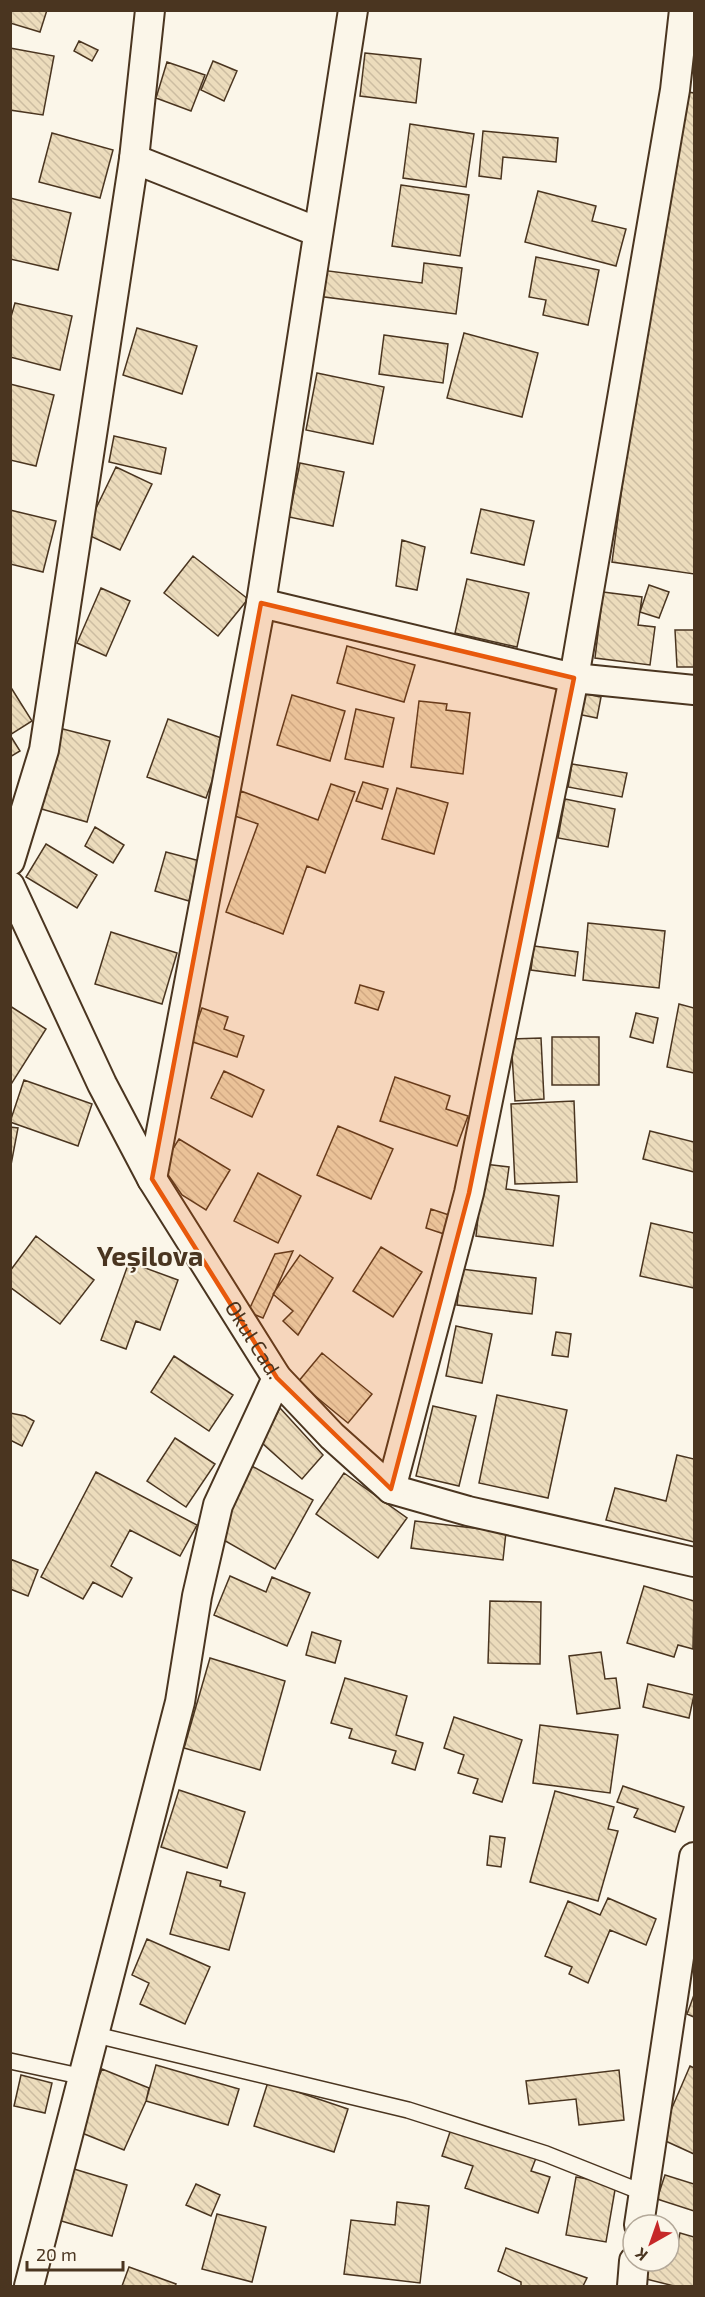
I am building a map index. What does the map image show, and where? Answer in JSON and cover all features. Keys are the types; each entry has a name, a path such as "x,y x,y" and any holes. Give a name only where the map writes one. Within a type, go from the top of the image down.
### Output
{"street":[{"path":"10,861 44,750 134,159 150,10"},
{"path":"152,1179 261,603 353,10"},
{"path":"391,1489 469,1193 574,678 675,90 684,10"},
{"path":"134,159 318,232"},
{"path":"261,603 574,678 694,690"},
{"name":"Okul Cad.","path":"10,886 102,1084 152,1179 277,1378 332,1436 391,1489 468,1511 694,1562"},
{"path":"29,2286 96,2035 180,1702 197,1596 218,1505 277,1378"},
{"path":"641,2213 694,1857"}],"lane":[{"path":"96,2035 408,2110 546,2154 644,2193"},
{"path":"10,2061 84,2077"}],"highlighted area":[{"path":"261,603 574,678 469,1193 391,1489 277,1378 152,1179"}],"building":[{"path":"10,10 47,10 40,32 10,23"},
{"path":"79,41 98,50 92,61 74,51"},
{"path":"10,48 54,56 43,115 10,110"},
{"path":"365,53 421,59 416,103 360,96"},
{"path":"213,61 237,71 224,101 201,90"},
{"path":"167,62 205,75 191,111 156,98"},
{"path":"675,90 694,93 694,574 612,562"},
{"path":"410,124 474,134 466,187 403,178"},
{"path":"483,131 558,138 556,162 503,157 501,179 479,176"},
{"path":"52,133 113,150 100,198 39,182"},
{"path":"401,185 469,195 460,256 392,246"},
{"path":"538,191 596,206 592,221 626,229 616,266 525,242"},
{"path":"10,198 71,213 58,270 10,259"},
{"path":"536,257 599,270 588,325 543,315 546,300 529,297"},
{"path":"424,263 462,268 456,314 317,296 321,270 422,283"},
{"path":"15,303 72,316 60,370 10,357 10,320"},
{"path":"137,328 197,346 182,394 123,375"},
{"path":"464,333 538,353 522,417 447,398"},
{"path":"384,335 448,344 443,383 379,374"},
{"path":"317,373 384,387 373,444 306,430"},
{"path":"10,384 54,395 36,466 10,460"},
{"path":"114,436 166,448 161,474 109,462"},
{"path":"300,463 344,472 333,526 289,517"},
{"path":"116,467 152,484 120,550 84,533"},
{"path":"481,509 534,521 524,565 471,553"},
{"path":"10,510 56,521 43,572 10,564"},
{"path":"402,540 425,547 417,590 396,586"},
{"path":"193,556 248,599 218,636 164,593"},
{"path":"467,579 529,593 517,647 455,633"},
{"path":"649,585 669,592 659,618 640,612"},
{"path":"101,588 130,601 106,656 77,643"},
{"path":"603,592 642,597 638,625 655,627 650,665 595,658"},
{"path":"675,630 694,630 694,667 677,667"},
{"path":"347,646 415,665 404,702 337,683"},
{"path":"10,686 32,721 10,735"},
{"path":"581,693 601,697 597,718 577,714"},
{"path":"292,695 345,711 330,761 277,745"},
{"path":"419,701 447,704 446,710 470,713 463,774 411,767"},
{"path":"356,709 394,718 383,767 345,759"},
{"path":"168,719 227,740 206,798 147,777"},
{"path":"59,728 110,741 87,822 38,808"},
{"path":"10,735 20,751 10,757"},
{"path":"572,764 627,773 622,797 568,787"},
{"path":"363,782 388,789 382,809 356,801"},
{"path":"331,784 355,792 325,873 307,866 283,934 226,912 258,824 232,815 241,791 318,820"},
{"path":"397,788 448,803 434,854 382,839"},
{"path":"565,799 615,809 608,847 558,838"},
{"path":"95,827 124,845 113,863 85,846"},
{"path":"46,844 97,875 77,908 26,877"},
{"path":"166,852 200,861 189,901 155,891"},
{"path":"588,923 665,931 659,988 583,980"},
{"path":"111,932 177,953 162,1004 95,984"},
{"path":"534,946 578,952 575,976 531,970"},
{"path":"360,985 384,992 378,1010 355,1003"},
{"path":"679,1004 694,1008 694,1073 667,1067"},
{"path":"10,1006 46,1029 10,1086"},
{"path":"202,1008 228,1017 224,1029 244,1036 237,1057 190,1041"},
{"path":"636,1013 658,1018 653,1043 630,1037"},
{"path":"552,1037 599,1037 599,1085 552,1085"},
{"path":"541,1038 544,1099 515,1101 511,1039"},
{"path":"224,1071 264,1090 252,1117 211,1098"},
{"path":"395,1077 450,1096 446,1109 468,1116 457,1146 380,1121"},
{"path":"24,1080 92,1104 78,1146 10,1122"},
{"path":"574,1101 577,1182 515,1184 511,1104"},
{"path":"338,1126 393,1149 371,1199 317,1175"},
{"path":"10,1127 18,1128 10,1170"},
{"path":"650,1131 694,1142 694,1172 643,1159"},
{"path":"179,1139 230,1170 206,1210 182,1195 162,1166"},
{"path":"484,1164 509,1167 506,1189 559,1196 553,1246 476,1236"},
{"path":"258,1173 301,1196 278,1243 234,1221"},
{"path":"431,1209 449,1215 444,1234 426,1228"},
{"path":"651,1223 694,1233 694,1288 640,1276"},
{"path":"36,1236 94,1280 60,1324 10,1287 10,1271"},
{"path":"381,1247 422,1272 393,1317 353,1291"},
{"path":"293,1251 263,1318 248,1312 275,1254"},
{"path":"300,1255 333,1278 298,1335 283,1321 293,1311 273,1294"},
{"path":"129,1262 178,1280 160,1330 136,1321 126,1349 101,1340"},
{"path":"461,1269 536,1278 532,1314 457,1305"},
{"path":"456,1326 492,1334 482,1383 446,1376"},
{"path":"556,1332 571,1334 568,1357 552,1355"},
{"path":"322,1353 372,1394 348,1423 298,1382"},
{"path":"174,1356 233,1395 209,1431 151,1392"},
{"path":"497,1395 567,1410 548,1498 479,1483"},
{"path":"433,1406 476,1416 459,1486 416,1476"},
{"path":"280,1408 323,1455 302,1479 262,1443"},
{"path":"10,1413 25,1416 34,1421 22,1446 10,1440"},
{"path":"175,1438 215,1464 186,1507 147,1481"},
{"path":"677,1455 694,1459 694,1542 606,1520 615,1488 666,1501"},
{"path":"250,1465 313,1500 275,1569 213,1534"},
{"path":"96,1472 197,1525 180,1556 130,1530 111,1566 132,1578 122,1597 93,1582 83,1599 41,1577"},
{"path":"344,1473 407,1518 378,1558 316,1514"},
{"path":"415,1521 506,1532 503,1560 411,1548"},
{"path":"10,1559 38,1570 28,1596 10,1589"},
{"path":"230,1576 266,1592 272,1577 310,1593 287,1646 214,1615"},
{"path":"644,1586 694,1601 693,1649 678,1645 674,1657 627,1643"},
{"path":"490,1601 541,1602 540,1664 488,1663"},
{"path":"312,1632 341,1641 335,1663 306,1655"},
{"path":"601,1652 605,1679 616,1678 620,1708 577,1714 569,1656"},
{"path":"210,1658 285,1681 260,1770 184,1748"},
{"path":"345,1678 407,1696 396,1735 423,1743 415,1770 392,1763 396,1751 349,1738 352,1729 331,1723"},
{"path":"648,1684 694,1695 689,1718 643,1707"},
{"path":"454,1717 522,1740 502,1802 473,1793 478,1779 458,1773 464,1755 444,1748"},
{"path":"540,1725 618,1735 610,1793 533,1783"},
{"path":"623,1786 684,1807 675,1832 634,1817 638,1809 617,1802"},
{"path":"179,1790 245,1812 227,1868 161,1847"},
{"path":"555,1791 614,1807 608,1829 618,1831 598,1901 530,1882"},
{"path":"490,1836 505,1838 501,1867 487,1865"},
{"path":"187,1872 221,1881 220,1886 245,1893 229,1950 170,1934"},
{"path":"608,1898 656,1919 646,1945 610,1930 588,1983 569,1974 572,1967 545,1956 568,1901 600,1915"},
{"path":"147,1939 210,1967 185,2024 140,2004 149,1983 132,1975"},
{"path":"694,1995 694,2017 687,2014"},
{"path":"156,2065 239,2089 228,2125 146,2101"},
{"path":"690,2066 694,2068 694,2154 659,2138"},
{"path":"102,2069 149,2088 146,2101 124,2150 77,2131"},
{"path":"619,2070 624,2120 579,2125 576,2099 529,2104 526,2081"},
{"path":"21,2075 52,2083 45,2113 14,2106"},
{"path":"268,2082 348,2109 334,2152 254,2126"},
{"path":"451,2129 536,2158 531,2171 550,2177 538,2213 465,2188 473,2166 442,2156"},
{"path":"74,2169 127,2185 112,2236 58,2220"},
{"path":"665,2175 694,2184 694,2211 657,2199"},
{"path":"576,2177 616,2184 606,2242 566,2235"},
{"path":"196,2184 220,2195 211,2216 186,2205"},
{"path":"397,2202 429,2206 420,2283 344,2274 351,2220 395,2225"},
{"path":"217,2214 266,2227 252,2282 202,2269"},
{"path":"681,2233 694,2237 694,2286 674,2286 646,2279 647,2273 681,2273"},
{"path":"506,2248 587,2278 583,2286 521,2286 521,2282 498,2271"},
{"path":"129,2267 176,2284 175,2286 122,2286"}],"district":[{"name":"Yeşilova","path":"150,1257"}]}
